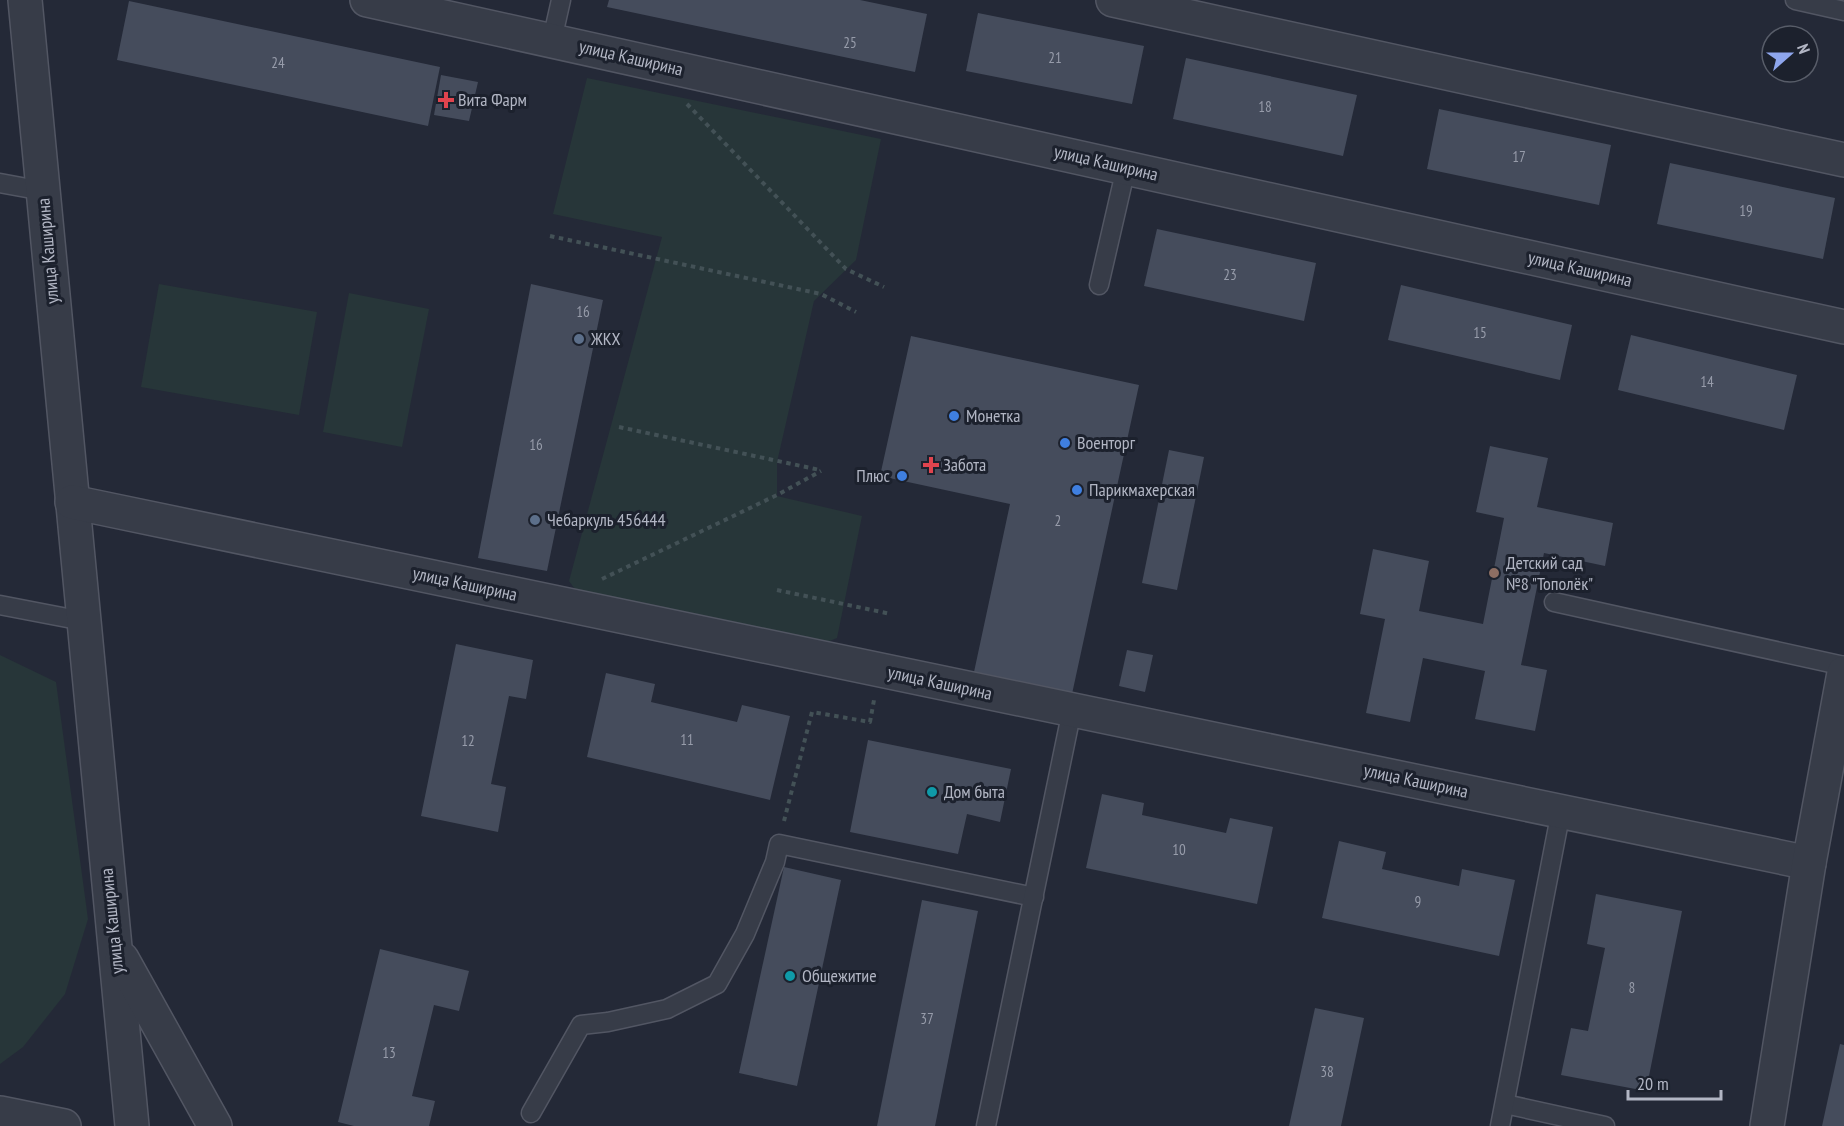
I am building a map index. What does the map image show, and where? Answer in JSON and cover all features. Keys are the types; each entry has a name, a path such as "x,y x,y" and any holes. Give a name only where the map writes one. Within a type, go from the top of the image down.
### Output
{"street":[{"name":"улица Каширина","path":"25,0 132,1126"},
{"name":"улица Каширина","path":"367,0 1844,327"},
{"path":"1113,0 1844,160"},
{"name":"улица Каширина","path":"72,502 1809,863"},
{"path":"1767,1126 1809,863 1835,768 1844,674"},
{"path":"115,947 215,1126"},
{"path":"0,1113 64,1126"}],"lane":[{"path":"552,40 561,0"},
{"path":"1795,0 1844,11"},
{"path":"1099,285 1126,168"},
{"path":"0,183 43,191"},
{"path":"1554,602 1844,666"},
{"path":"0,605 83,621"},
{"path":"986,1126 1072,710"},
{"path":"1500,1126 1561,811"},
{"path":"531,1113 581,1025 667,1010 717,984 745,934 775,862 779,844 1034,897"},
{"path":"1505,1104 1605,1126"}],"path":[{"path":"659,64 671,88 846,269 884,287"},
{"path":"550,236 821,294 856,312"},
{"path":"596,582 777,495 821,471 619,427"},
{"path":"777,590 891,614"},
{"path":"779,844 812,712 870,722 880,670"}],"shaded area":[{"path":"587,78 881,139 856,260 814,301 777,462 777,496 862,516 837,638 815,647 583,600 569,581 662,237 553,214"},
{"path":"159,284 317,312 299,415 141,387"},
{"path":"349,293 429,309 402,447 323,432"},
{"path":"0,655 56,682 88,919 65,994 23,1047 0,1064"}],"building":[{"path":"609,0 860,0 927,14 915,72 607,7"},
{"path":"129,1 440,67 428,126 117,60"},
{"path":"978,13 1144,46 1132,104 966,71"},
{"path":"1186,58 1357,95 1343,156 1173,119"},
{"path":"441,75 478,82 469,121 434,115"},
{"path":"1439,109 1611,145 1599,205 1427,169"},
{"path":"1670,163 1835,198 1823,259 1657,224"},
{"path":"1157,229 1316,263 1304,321 1144,286"},
{"path":"531,284 603,300 547,571 478,558"},
{"path":"1401,285 1572,325 1560,380 1388,340"},
{"path":"1631,335 1797,375 1784,430 1618,390"},
{"path":"911,336 1139,385 1072,694 974,672 1010,504 880,476"},
{"path":"1490,446 1548,458 1537,507 1613,523 1605,566 1544,553 1521,665 1547,670 1535,731 1475,719 1485,671 1423,658 1410,722 1366,713 1385,619 1360,614 1373,549 1429,561 1419,611 1483,624 1504,518 1476,512"},
{"path":"1169,450 1204,457 1177,590 1142,583"},
{"path":"456,644 533,660 526,699 509,696 491,784 506,787 498,832 421,816"},
{"path":"1127,650 1153,655 1145,692 1119,686"},
{"path":"606,673 655,684 651,702 737,722 742,705 790,716 770,800 587,757"},
{"name":"Дом быта","path":"868,740 1011,769 1000,822 967,814 958,854 850,832"},
{"path":"1102,794 1144,803 1142,815 1226,833 1230,818 1273,827 1257,904 1086,868"},
{"path":"1339,841 1386,852 1382,869 1459,886 1462,869 1515,880 1499,956 1322,918"},
{"name":"Общежитие","path":"784,867 841,880 797,1086 739,1073"},
{"path":"1596,894 1682,911 1646,1091 1561,1075 1571,1028 1588,1031 1605,948 1587,944"},
{"path":"922,900 978,911 935,1126 877,1126"},
{"path":"380,949 469,971 459,1011 434,1005 412,1096 435,1101 429,1126 354,1126 338,1122"},
{"path":"1315,1008 1364,1018 1341,1126 1289,1126"},
{"path":"1840,1044 1844,1045 1844,1126 1822,1126"}],"place":[{"name":"Вита Фарм","path":"446,100"},
{"name":"ЖКХ","path":"579,339"},
{"name":"Монетка","path":"954,416"},
{"name":"Военторг","path":"1065,443"},
{"name":"Забота","path":"931,465"},
{"name":"Плюс","path":"902,476"},
{"name":"Парикмахерская","path":"1077,490"},
{"name":"Чебаpкуль 456444","path":"535,520"},
{"name":"Детский сад №8 \"Тополёк\"","path":"1494,573"},
{"name":"Дом быта","path":"932,792"},
{"name":"Общежитие","path":"790,976"}]}
